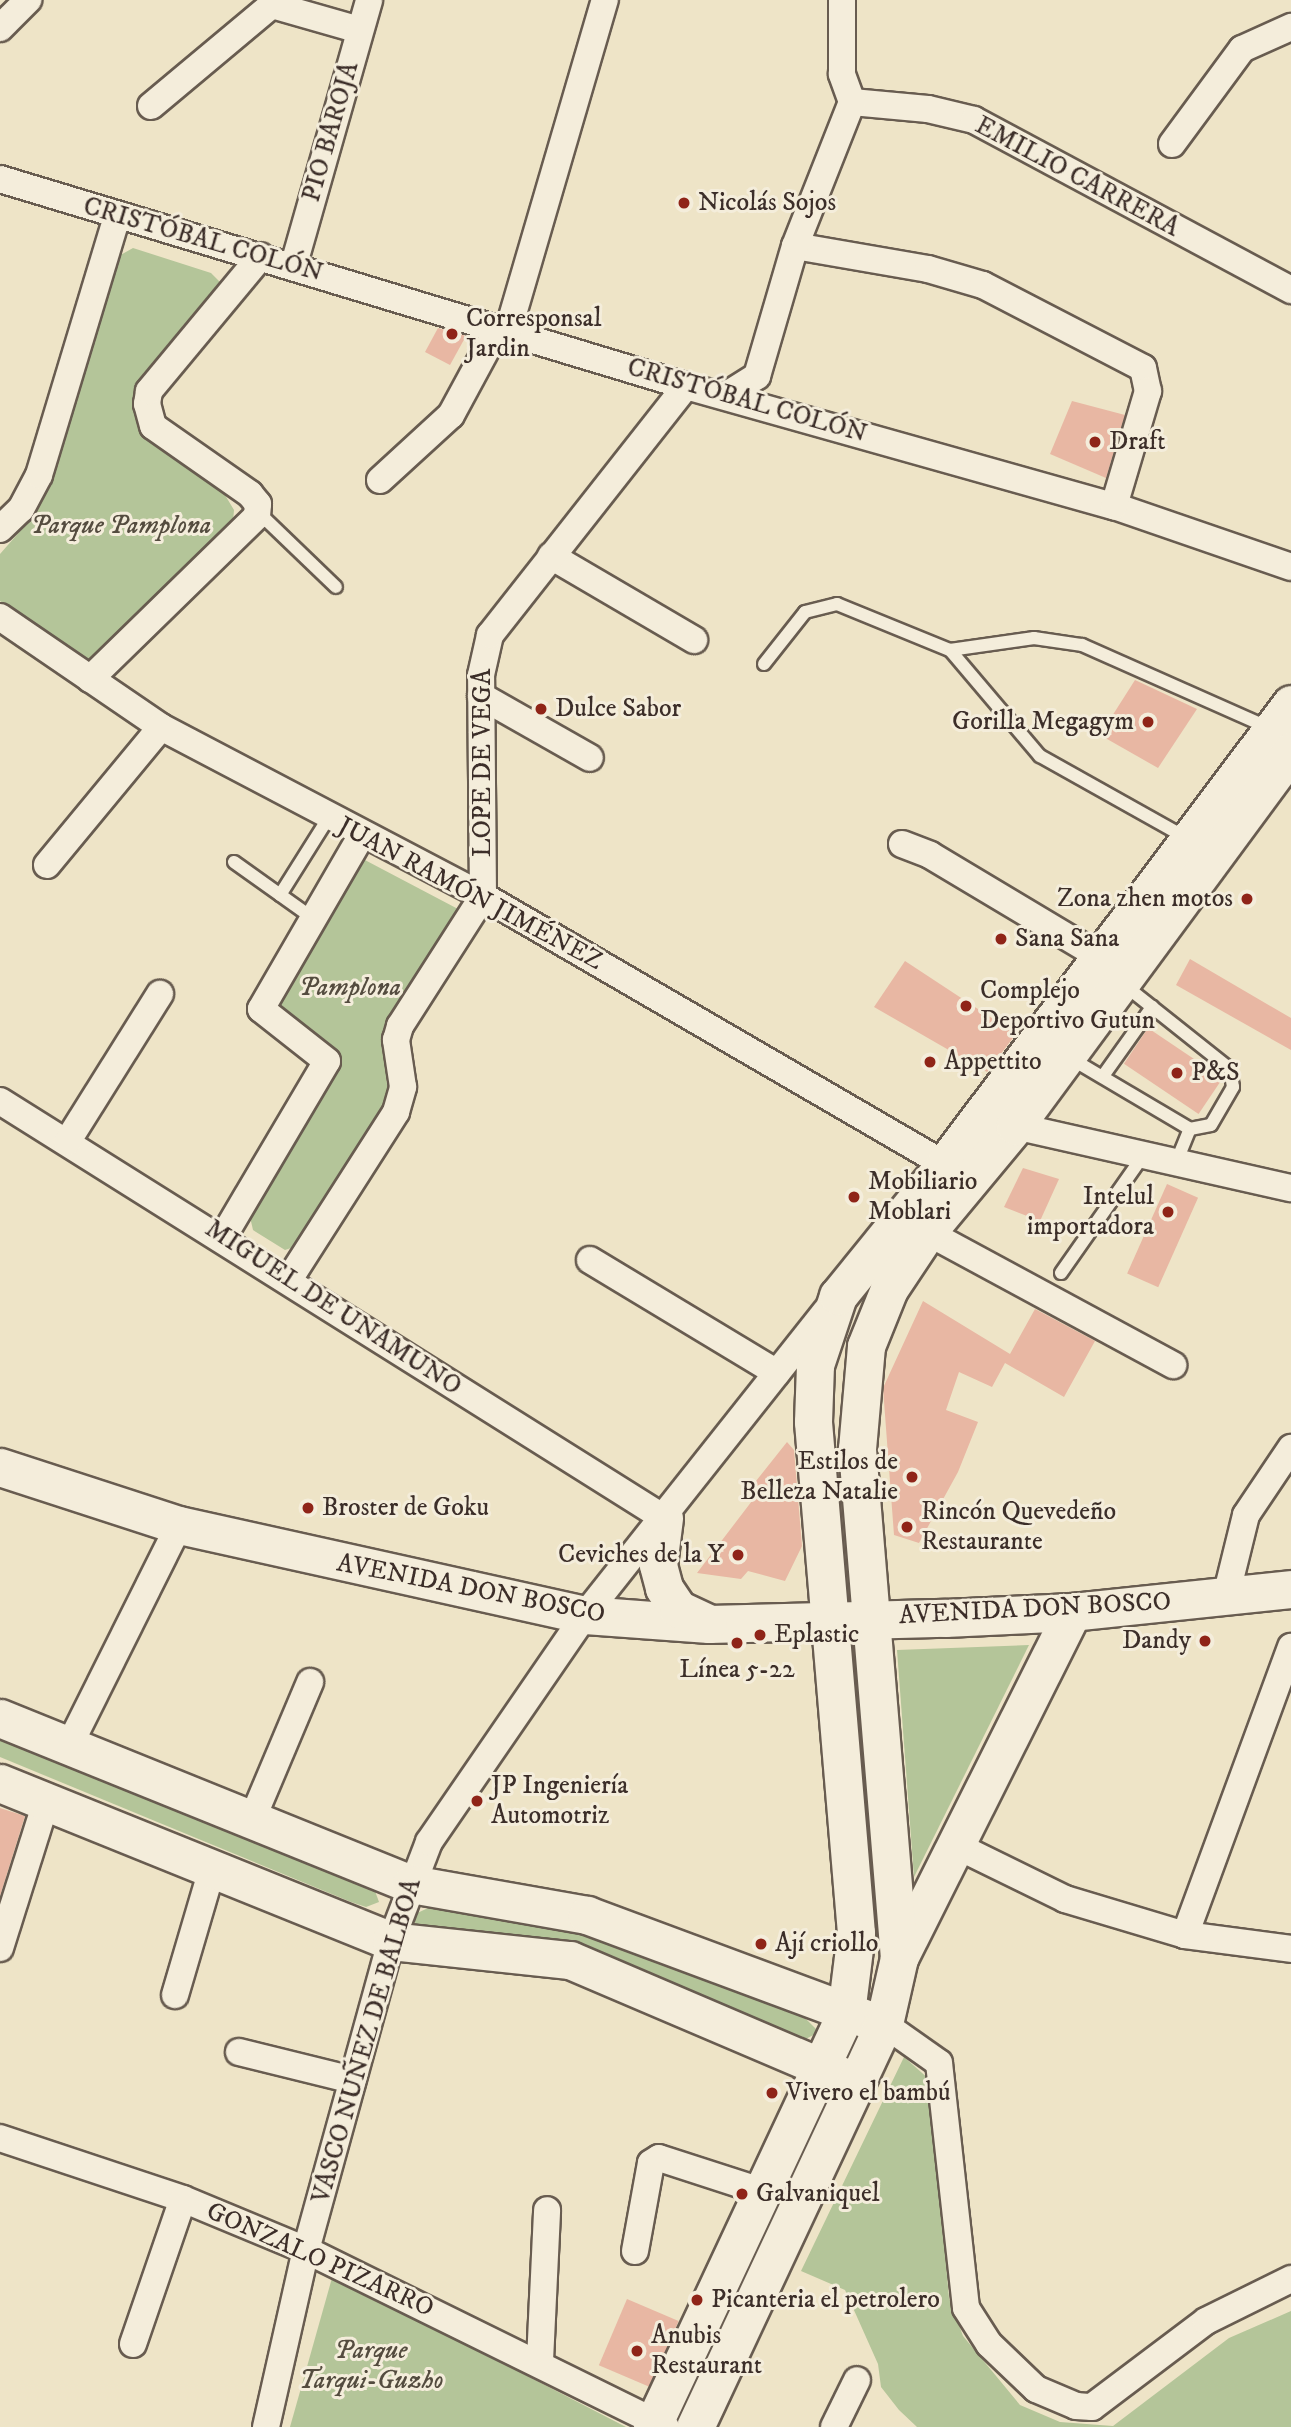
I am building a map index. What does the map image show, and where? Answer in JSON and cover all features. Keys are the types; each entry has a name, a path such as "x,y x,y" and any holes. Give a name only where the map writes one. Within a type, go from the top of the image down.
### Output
{"main road":[{"path":"658,2425 823,2069 846,2013 856,1933 813,1422 815,1365 838,1296 944,1164 1000,1118 1067,1056 1111,970 1190,839 1285,728"},
{"path":"899,1958 857,1403 875,1324 889,1289 1000,1118 1111,970 1285,728"},
{"name":"AVENIDA DON BOSCO","path":"0,1467 179,1525 584,1615 709,1624 1072,1612 1291,1589"},
{"path":"664,1517 658,1566 664,1588 678,1609 709,1624"},
{"path":"695,2427 884,2024 899,1958 1072,1612"},
{"path":"0,1718 251,1822 411,1884 587,1915 846,2013 884,2024"},
{"path":"0,1783 391,1941 570,1960 858,2082"}],"street":[{"path":"0,28 28,0"},
{"name":"PIO BAROJA","path":"294,264 369,0"},
{"path":"380,480 451,415 503,330 605,0"},
{"path":"725,396 757,376 795,246 852,102 842,74 842,0"},
{"path":"151,106 270,5 360,30"},
{"path":"1172,144 1242,49 1291,27"},
{"name":"EMILIO CARRERA","path":"852,102 937,110 974,120 1291,290"},
{"name":"CRISTÓBAL COLÓN","path":"0,179 117,216 294,264 687,386 1114,506 1291,568"},
{"path":"0,529 21,509 39,475 117,216"},
{"path":"795,246 976,282 1143,368 1148,391 1114,506"},
{"path":"90,679 258,512 250,495 153,426 146,404 149,391 261,256"},
{"name":"LOPE DE VEGA","path":"290,1278 396,1112 403,1087 396,1040 400,1026 483,896 482,656 490,635 687,386"},
{"path":"551,556 694,640"},
{"name":"JUAN RAMÓN JIMÉNEZ","path":"0,617 161,727 362,835 483,896 944,1164"},
{"path":"481,696 590,758"},
{"path":"47,865 161,727"},
{"path":"223,1237 327,1061 261,1009 362,835"},
{"path":"902,844 930,855 1111,970"},
{"path":"66,1142 160,995"},
{"name":"MIGUEL DE UNAMUNO","path":"0,1101 290,1278 664,1517"},
{"path":"1000,1118 1143,1156 1291,1188"},
{"path":"927,1232 1174,1365"},
{"path":"590,1260 778,1373"},
{"name":"VASCO NUÑEZ DE BALBOA","path":"266,2427 306,2250 391,1941 429,1842 584,1615 838,1296"},
{"path":"1226,1596 1246,1515 1291,1448"},
{"path":"69,1746 179,1525"},
{"path":"1185,1935 1291,1647"},
{"path":"251,1822 310,1682"},
{"path":"0,1948 46,1802"},
{"path":"956,1845 1065,1899 1185,1935 1291,1949"},
{"path":"175,1995 212,1869"},
{"path":"884,2024 939,2063 967,2308 989,2344 1036,2389 1076,2406 1092,2407 1206,2321 1291,2278"},
{"path":"239,2052 353,2080"},
{"name":"GONZALO PIZARRO","path":"0,2138 183,2199 306,2250 540,2361 658,2425"},
{"path":"635,2251 651,2163 659,2158 764,2192"},
{"path":"133,2344 183,2199"},
{"path":"540,2361 547,2210"},
{"path":"834,2427 857,2380"}],"lane":[{"path":"258,512 336,587"},
{"path":"764,664 805,612 837,604 950,650 1040,756 1190,839"},
{"path":"950,650 1034,638 1082,645 1285,728"},
{"path":"280,895 329,817"},
{"path":"234,862 314,919"},
{"path":"1067,1056 1190,1129 1211,1125 1236,1078 1111,970"},
{"path":"1103,1076 1152,1007"},
{"path":"1175,1163 1190,1129"},
{"path":"1061,1273 1143,1156"}],"green space":[{"name":"Parque Pamplona","path":"133,248 211,273 221,283 221,295 150,381 151,439 225,495 234,510 233,522 94,663 0,601 0,554 29,521 52,481 117,257"},
{"name":"Pamplona","path":"363,859 458,909 383,1038 388,1096 297,1246 285,1250 253,1230 250,1217 336,1067 276,1007"},
{"path":"1029,1645 914,1877 897,1650"},
{"path":"0,1736 358,1882 375,1891 379,1902 366,1907 351,1902 0,1757"},
{"path":"428,1908 557,1922 617,1938 803,2016 819,2032 804,2040 583,1945 416,1924 411,1916"},
{"path":"904,2057 930,2080 949,2298 963,2336 1020,2405 1060,2422 1113,2426 1229,2338 1291,2311 1291,2427 917,2427 899,2410 881,2387 878,2364 845,2290 801,2271"},
{"name":"Parque Tarqui-Guzho","path":"332,2278 340,2279 626,2427 290,2427"}],"building":[{"path":"438,328 466,336 450,365 425,352"},
{"path":"1072,401 1125,415 1106,478 1050,454"},
{"name":"Gorilla Megagym","path":"1135,680 1197,709 1158,768 1100,735"},
{"path":"1190,959 1291,1018 1291,1050 1176,985"},
{"path":"905,961 1016,1034 987,1072 874,1007"},
{"name":"P&S","path":"1148,1028 1223,1078 1199,1114 1124,1064"},
{"path":"1023,1168 1059,1179 1040,1221 1004,1207"},
{"path":"1167,1184 1198,1198 1158,1287 1127,1274"},
{"path":"923,1301 1010,1354 1035,1309 1095,1341 1064,1397 1005,1363 992,1387 959,1372 946,1410 978,1422 958,1472 919,1543 894,1535 883,1388"},
{"path":"787,1442 794,1450 802,1546 785,1581 748,1571 741,1579 697,1573 755,1497 748,1491"},
{"path":"0,1808 25,1816 0,1896"},
{"path":"627,2299 679,2321 650,2387 599,2365"}],"place":[{"name":"Nicolás Sojos","path":"684,203"},
{"name":"Corresponsal Jardin","path":"452,334"},
{"name":"Draft","path":"1095,442"},
{"name":"Dulce Sabor","path":"541,709"},
{"name":"Gorilla Megagym","path":"1148,722"},
{"name":"Zona zhen motos","path":"1247,899"},
{"name":"Sana Sana","path":"1001,939"},
{"name":"Complejo Deportivo Gutun","path":"966,1006"},
{"name":"Appettito","path":"930,1062"},
{"name":"P&S","path":"1177,1073"},
{"name":"Mobiliario Moblari","path":"854,1197"},
{"name":"Intelul importadora","path":"1168,1212"},
{"name":"Estilos de Belleza Natalie","path":"912,1477"},
{"name":"Broster de Goku","path":"308,1508"},
{"name":"Rincón Quevedeño Restaurante","path":"907,1527"},
{"name":"Ceviches de la Y","path":"738,1555"},
{"name":"Eplastic","path":"760,1635"},
{"name":"Dandy","path":"1205,1641"},
{"name":"Línea 5-22","path":"737,1643"},
{"name":"JP Ingeniería Automotriz","path":"477,1801"},
{"name":"Ají criollo","path":"761,1944"},
{"name":"Vivero el bambú","path":"772,2093"},
{"name":"Galvaniquel","path":"742,2194"},
{"name":"Picanteria el petrolero","path":"697,2300"},
{"name":"Anubis Restaurant","path":"637,2351"}]}
